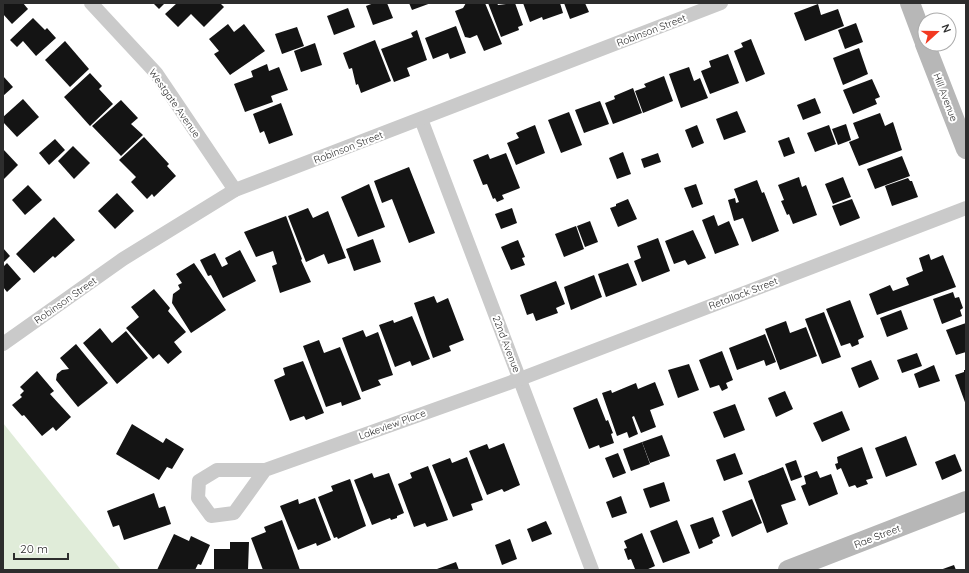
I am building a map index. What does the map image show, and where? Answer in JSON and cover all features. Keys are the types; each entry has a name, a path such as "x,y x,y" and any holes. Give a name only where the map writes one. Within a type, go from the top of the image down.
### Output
{"street":[{"name":"Westgate Avenue","path":"91,3 156,73 235,190"},
{"name":"Robinson Street","path":"3,344 123,259 235,190 721,3"},
{"name":"Hill Avenue","path":"910,3 917,22"},
{"name":"Hill Avenue","path":"928,52 966,149"},
{"name":"22nd Avenue","path":"421,119 592,570"},
{"name":"Retallack Street","path":"520,379 966,208"},
{"name":"Lakeview Place","path":"265,470 234,513 211,516 198,498 199,481 217,470 265,470 520,379"},
{"name":"Rae Street","path":"788,570 966,502"}],"green space":[{"path":"3,423 121,570 3,570"}],"building":[{"path":"3,3 23,3 28,9 12,24 3,14"},
{"path":"153,3 165,3 159,9"},
{"path":"177,3 220,3 224,7 204,27 191,14 178,27 165,14"},
{"path":"374,3 387,3 393,18 373,25 366,6"},
{"path":"409,3 431,3 412,10"},
{"path":"466,3 485,3 502,44 484,51 477,35 470,38 465,37 455,11 463,8"},
{"path":"488,3 497,3 498,5 515,3 523,25 518,27 519,30 501,37"},
{"path":"523,3 560,3 563,13 543,20 542,17 530,22"},
{"path":"564,3 585,3 589,12 570,19"},
{"path":"818,4 821,15 838,9 844,26 805,41 794,13"},
{"path":"348,8 355,27 334,35 327,16"},
{"path":"33,18 45,30 47,28 56,38 36,56 23,41 17,47 10,40"},
{"path":"856,23 863,42 845,49 838,30"},
{"path":"228,24 234,32 244,24 265,51 230,75 214,54 219,51 209,39"},
{"path":"456,26 466,53 450,59 448,53 433,59 425,38"},
{"path":"297,27 304,46 282,54 275,34"},
{"path":"417,30 427,60 407,68 410,76 394,82 381,49 413,37 411,33"},
{"path":"751,39 765,74 746,82 734,51 743,47 741,43"},
{"path":"375,40 391,81 361,93 358,84 356,85 352,68 349,69 343,53"},
{"path":"65,41 89,69 70,87 45,60"},
{"path":"315,43 322,65 301,72 294,51"},
{"path":"859,48 868,74 843,85 833,58"},
{"path":"728,54 739,83 710,94 701,71 711,67 709,61"},
{"path":"267,64 269,71 279,67 288,90 271,96 273,102 245,112 234,84 253,77 251,71"},
{"path":"689,67 694,81 700,78 708,98 681,108 669,74"},
{"path":"90,73 102,86 99,89 113,104 90,126 64,97"},
{"path":"3,76 13,87 3,96"},
{"path":"664,76 673,101 643,113 635,91 646,87 644,84"},
{"path":"872,79 880,97 875,99 877,104 853,114 843,90"},
{"path":"633,88 642,113 613,124 605,103 615,99 614,96"},
{"path":"815,98 821,113 803,120 797,105"},
{"path":"23,99 39,117 17,137 3,122 3,117"},
{"path":"121,100 138,118 131,124 143,135 121,156 92,126"},
{"path":"600,101 609,124 584,133 575,110"},
{"path":"281,103 293,135 269,144 264,131 260,133 253,114"},
{"path":"737,111 746,132 724,140 716,119"},
{"path":"569,112 582,145 561,153 548,120"},
{"path":"880,113 885,126 893,122 902,150 859,166 849,142 859,138 853,123"},
{"path":"846,124 851,140 838,145 832,129"},
{"path":"535,125 545,153 516,165 507,143 519,138 516,133"},
{"path":"697,125 704,143 692,148 685,130"},
{"path":"829,125 836,144 815,152 807,133"},
{"path":"144,137 169,164 167,166 176,176 154,197 152,194 147,199 131,182 136,177 119,160"},
{"path":"789,137 795,153 784,157 778,141"},
{"path":"55,139 65,150 49,165 39,153"},
{"path":"73,146 90,163 74,179 58,161"},
{"path":"3,149 18,165 3,180"},
{"path":"623,152 631,174 617,179 609,158"},
{"path":"506,153 520,188 502,195 504,199 497,202 495,198 493,199 487,184 483,185 473,160 488,154 490,159"},
{"path":"658,153 661,162 644,168 641,159"},
{"path":"902,156 910,176 875,189 867,169"},
{"path":"409,167 435,233 409,243 392,199 382,203 374,181"},
{"path":"799,177 802,187 806,185 817,215 793,224 781,201 784,200 778,185"},
{"path":"843,177 851,197 833,204 825,184"},
{"path":"908,178 912,181 918,197 892,206 885,186"},
{"path":"757,180 762,193 764,192 779,231 752,242 743,218 734,221 728,200 735,198 736,203 739,202 734,189"},
{"path":"369,184 385,227 358,237 341,197"},
{"path":"696,184 703,204 692,208 684,188"},
{"path":"28,185 42,200 25,215 12,200"},
{"path":"117,193 134,211 115,229 98,211"},
{"path":"628,199 637,219 618,227 610,208"},
{"path":"852,199 860,218 840,226 832,206"},
{"path":"308,208 313,218 328,211 346,258 328,264 324,254 306,262 288,216"},
{"path":"512,208 517,223 501,229 495,214"},
{"path":"714,215 718,226 729,221 739,245 715,254 702,220"},
{"path":"286,216 302,259 301,260 311,282 280,293 272,266 277,264 273,251 256,257 244,232"},
{"path":"54,217 75,240 55,258 53,256 34,273 16,254"},
{"path":"590,221 598,242 585,247 577,226"},
{"path":"576,226 584,249 564,257 555,234"},
{"path":"693,230 706,258 688,265 685,260 674,264 665,241"},
{"path":"658,238 670,271 642,282 634,261 641,258 637,246"},
{"path":"373,239 381,262 354,271 346,249"},
{"path":"518,240 525,257 522,258 525,265 511,270 501,247"},
{"path":"3,248 10,256 3,263"},
{"path":"240,250 256,281 223,298 211,275 208,276 200,260 215,253 222,267 228,264 225,258"},
{"path":"929,254 931,260 943,255 956,287 877,315 869,294 890,285 893,291 909,285 906,278 923,271 919,258"},
{"path":"7,263 21,279 7,292 3,287 3,267"},
{"path":"194,263 226,310 191,333 172,303 173,294 180,289 178,285 182,283 176,274"},
{"path":"628,263 637,285 606,297 598,274"},
{"path":"594,275 602,297 571,310 564,287"},
{"path":"556,281 565,304 556,308 558,313 536,321 533,313 527,315 520,295"},
{"path":"154,289 170,308 168,311 186,332 174,342 182,352 168,364 159,354 153,359 126,328 139,317 131,307"},
{"path":"953,292 955,298 959,297 963,308 960,310 962,316 942,324 933,299"},
{"path":"434,296 437,303 448,298 464,340 449,346 451,351 433,358 414,303"},
{"path":"850,300 864,337 858,340 859,344 852,347 850,343 841,346 826,309"},
{"path":"901,310 908,329 887,337 880,318"},
{"path":"824,312 841,357 822,364 805,319"},
{"path":"412,316 430,359 412,366 410,361 395,367 379,325 393,320 394,323"},
{"path":"786,321 790,333 806,327 817,356 780,370 765,329"},
{"path":"966,323 966,352 956,355 946,330"},
{"path":"100,328 112,343 126,331 148,358 117,384 83,343"},
{"path":"363,330 366,337 378,332 393,375 378,380 381,385 362,392 342,338"},
{"path":"765,334 776,362 766,366 764,360 737,370 729,348"},
{"path":"319,340 324,353 340,347 361,399 342,406 341,402 326,407 303,346"},
{"path":"76,344 108,383 78,407 56,380 57,374 62,370 69,369 60,358"},
{"path":"722,351 733,380 726,383 728,388 722,391 719,385 710,388 699,360"},
{"path":"917,353 922,366 902,373 897,360"},
{"path":"871,360 879,379 859,388 851,368"},
{"path":"303,361 324,413 306,420 304,416 290,421 274,380 285,375 283,368"},
{"path":"689,364 699,390 678,398 668,370"},
{"path":"934,365 940,381 919,388 914,374"},
{"path":"964,370 966,370 966,405 955,375 964,372"},
{"path":"37,371 54,391 50,394 71,417 56,431 53,427 42,436 24,415 22,416 12,405 22,397 20,395 24,391 20,387"},
{"path":"655,382 664,405 650,410 656,427 641,433 634,416 632,417 638,434 629,438 627,432 617,436 602,393 611,390 612,393 636,383 638,389"},
{"path":"785,391 793,409 776,417 768,398"},
{"path":"597,398 606,421 608,420 613,433 611,434 614,443 600,448 599,445 589,449 573,408"},
{"path":"735,404 745,430 724,438 713,412"},
{"path":"842,411 850,430 822,442 813,423"},
{"path":"132,424 163,443 166,438 184,449 172,469 167,467 159,480 116,454"},
{"path":"662,435 670,456 650,463 642,442"},
{"path":"906,436 917,465 886,477 875,448"},
{"path":"642,442 650,464 631,471 623,449"},
{"path":"504,443 520,485 504,492 502,489 487,495 469,451 487,444 489,449"},
{"path":"862,447 873,478 866,480 868,484 857,488 855,485 849,487 841,468 837,470 835,464 838,463 837,457"},
{"path":"618,453 626,473 613,478 605,458"},
{"path":"735,453 743,474 724,481 716,460"},
{"path":"955,454 962,471 942,480 935,462"},
{"path":"467,457 483,500 471,504 473,510 453,517 432,465 450,458 452,463"},
{"path":"796,460 802,477 791,481 785,464"},
{"path":"428,466 448,520 427,527 425,523 414,527 398,484 412,478 410,473"},
{"path":"783,467 796,500 781,505 788,524 767,533 748,481"},
{"path":"817,471 820,478 831,474 838,494 809,506 801,486 806,484 804,476"},
{"path":"372,473 374,478 389,473 404,513 397,516 397,518 391,520 390,518 372,525 354,480"},
{"path":"350,479 366,526 338,539 337,537 334,538 318,497 333,491 331,486"},
{"path":"664,482 670,501 650,508 643,489"},
{"path":"154,493 159,508 165,506 171,524 124,540 119,525 113,527 107,511"},
{"path":"621,496 627,513 612,518 606,502"},
{"path":"315,498 331,540 317,546 316,543 298,550 280,506 298,499 299,504"},
{"path":"752,499 762,523 732,537 722,511"},
{"path":"713,517 720,536 712,540 713,543 699,549 690,525"},
{"path":"282,520 300,570 263,570 251,538 266,532 264,527"},
{"path":"677,520 690,553 663,563 650,531"},
{"path":"546,521 552,534 532,542 527,529"},
{"path":"642,533 655,566 646,570 635,569 631,559 628,560 624,549 627,548 624,541"},
{"path":"174,534 189,541 191,536 210,545 201,565 198,564 195,570 157,570"},
{"path":"510,539 517,559 502,565 495,545"},
{"path":"230,542 249,542 248,570 214,570 214,549 230,549"},
{"path":"456,562 459,570 437,570 437,569"},
{"path":"954,565 956,570 940,570"}]}
